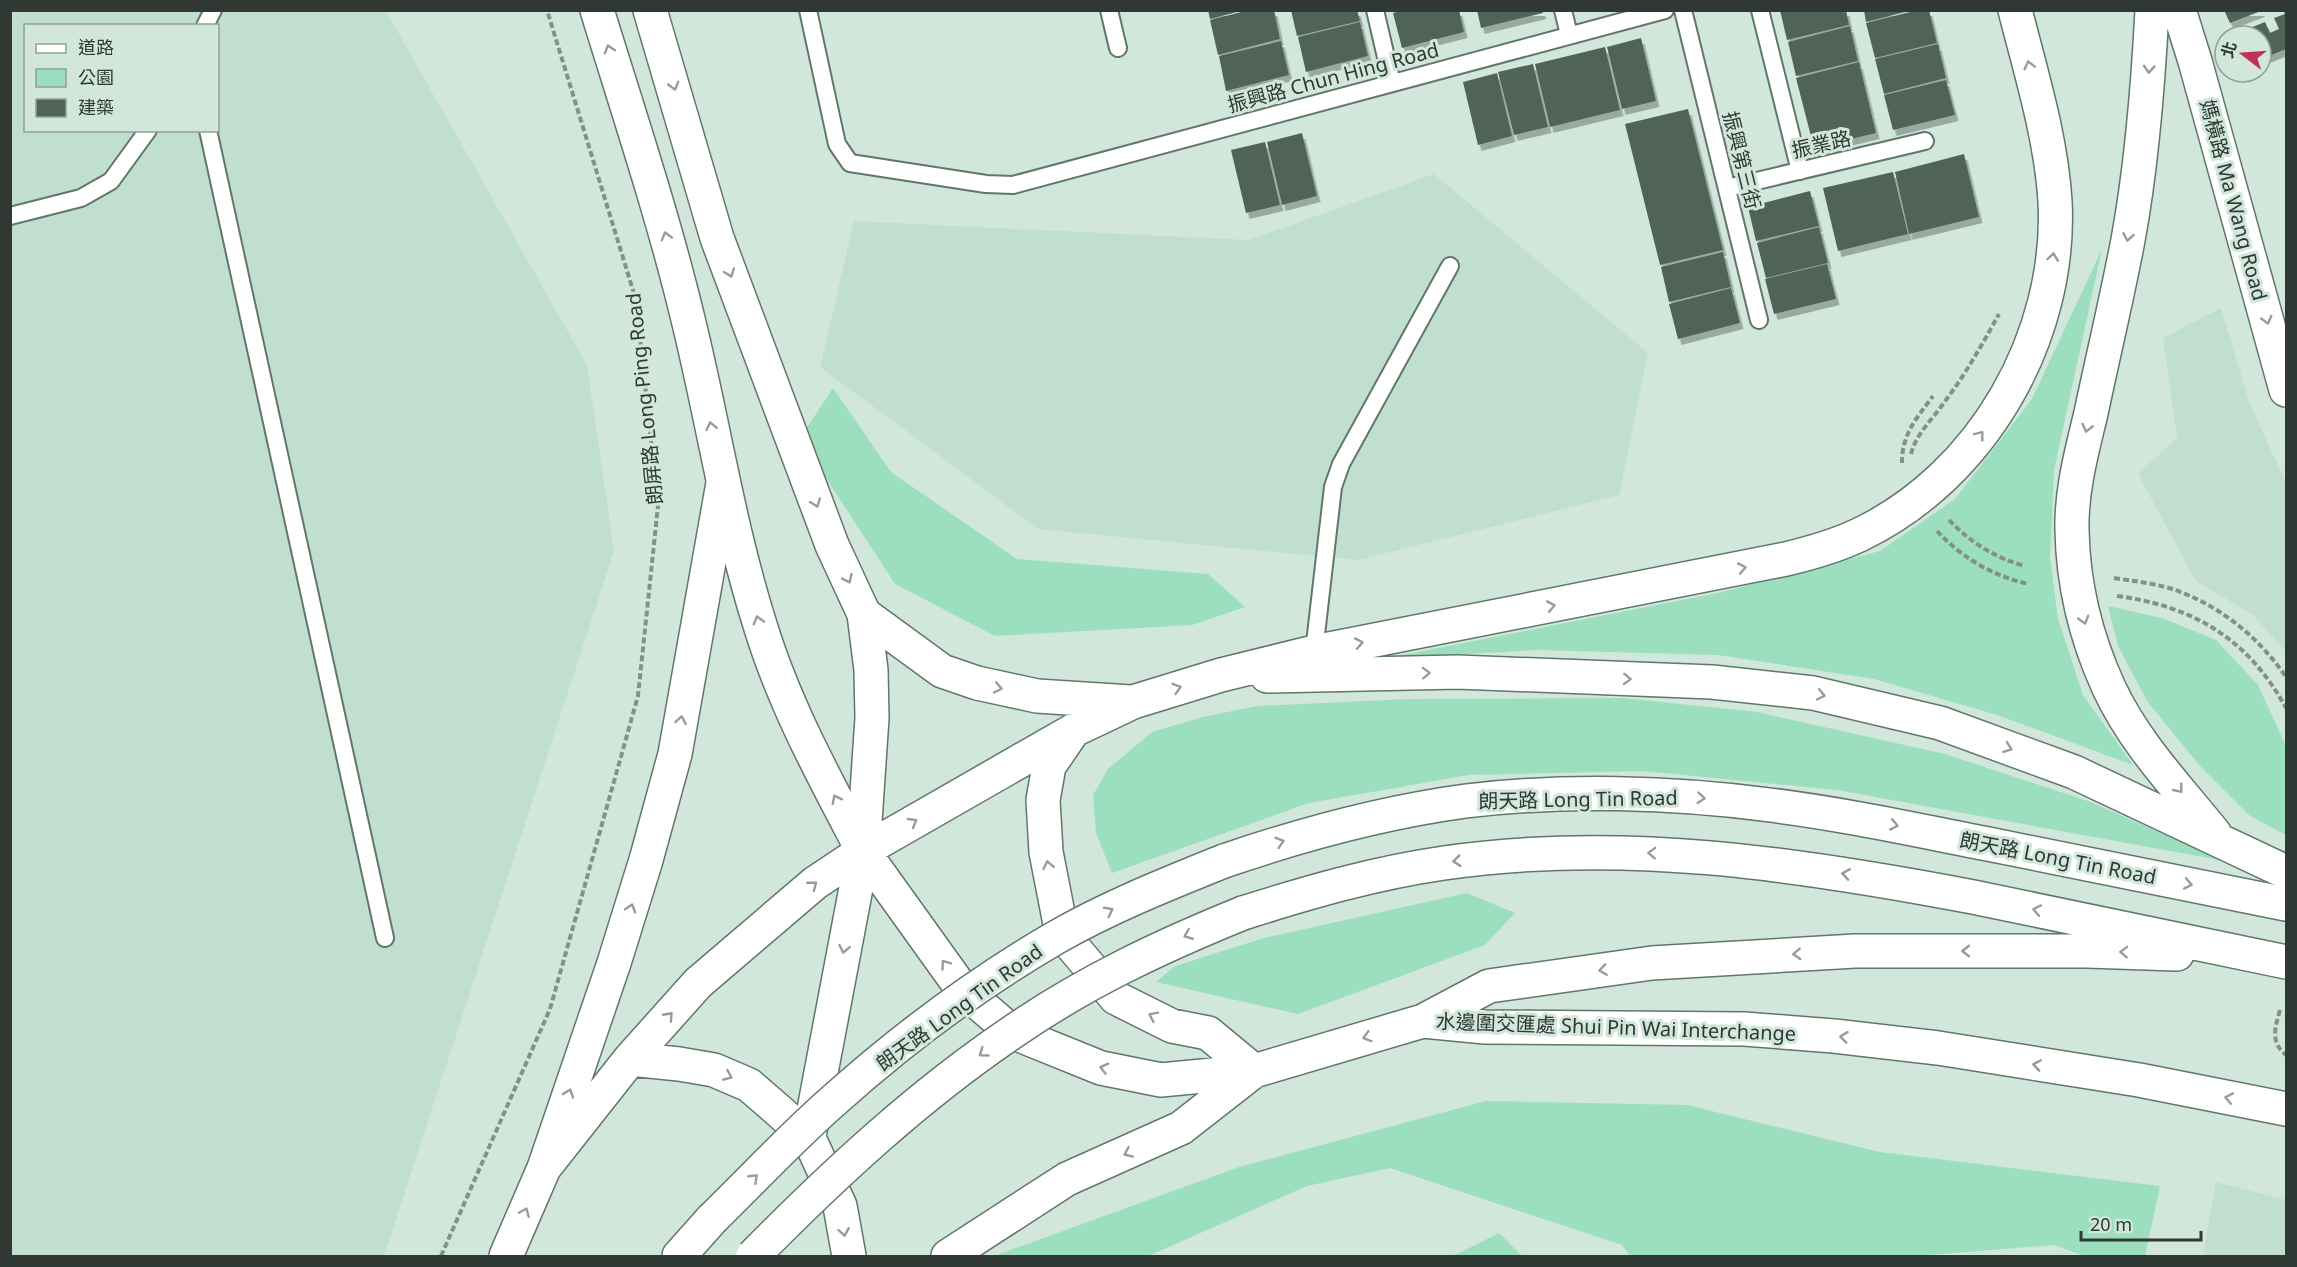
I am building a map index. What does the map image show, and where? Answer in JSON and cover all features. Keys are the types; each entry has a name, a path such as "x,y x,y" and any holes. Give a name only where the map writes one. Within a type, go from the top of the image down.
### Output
{"main road":[{"path":"506,1257 544,1168 614,963 646,860 675,754 723,483 688,316 597,10"},
{"path":"650,10 717,238 832,545 864,614 871,670 872,718 862,850 808,1138"},
{"path":"544,1168 630,1059 699,983 815,883 862,850 1074,730 1133,702 1221,675 1314,652 1786,559 1826,549 1861,534 1896,514 1941,478 1965,453 2005,400 2023,366 2038,327 2049,288 2055,247 2052,166 2015,10"},
{"path":"2152,10 2149,73 2138,180 2116,299 2074,493 2072,529 2075,572 2082,613 2108,687 2125,719 2219,840"},
{"name":"媽橫路 Ma Wang Road","path":"2179,10 2286,390"},
{"name":"水邊圍交匯處 Shui Pin Wai Interchange","path":"723,483 761,629 805,740 862,850 962,989 1012,1032 1101,1068 1161,1080 1254,1071 1424,1021 1485,1027 1733,1029 1834,1036 1938,1048 2139,1080 2286,1109"},
{"path":"864,614 942,671 977,683 1037,696 1133,702"},
{"path":"1221,675 1321,676 1458,672 1712,682 1813,693 1951,727 2074,772 2286,872"},
{"path":"948,1257 1067,1179 1181,1128 1254,1071 1208,1033 1172,1026 1116,998 1062,934 1046,852 1043,800 1049,766 1074,730"},
{"name":"朗天路 Long Tin Road","path":"679,1257 712,1219 831,1102 906,1040 991,978 1056,938 1145,892 1224,861 1335,827 1400,812 1467,801 1544,795 1686,797 1768,804 1857,818 2286,904"},
{"path":"753,1257 809,1199 872,1140 939,1085 1018,1028 1086,986 1169,943 1243,913 1341,883 1388,872 1445,862 1563,853 1683,855 1766,862 1886,881 2095,921 2286,963"},
{"path":"1424,1021 1490,986 1652,963 1855,951 2064,951 2229,956 2286,963"},
{"path":"630,1059 714,1070 749,1085 808,1138 840,1206 849,1257"}],"lane":[{"path":"206,24 213,10"},
{"name":"振興路 Chun Hing Road","path":"808,10 837,144 850,163 986,184 1013,185 1665,10"},
{"path":"1109,10 1118,48"},
{"path":"1375,10 1392,83"},
{"path":"1563,10 1569,35"},
{"name":"振興第三街","path":"1683,10 1759,320"},
{"path":"1761,10 1800,171"},
{"path":"10,216 81,198 111,181 147,132"},
{"path":"208,132 385,938"},
{"name":"振業路","path":"1727,188 1924,141"},
{"path":"1314,652 1333,487 1341,464 1450,266"}],"path":[{"name":"朗屏路 Long Ping Road","path":"441,1257 550,1009 638,696 658,506 636,300 547,10"},
{"path":"1910,457 1915,440 1975,358 2000,312"},
{"path":"1902,464 1902,450 1906,435 1933,396"},
{"path":"1946,517 1990,552 2025,566"},
{"path":"1934,527 1954,547 1986,568 2004,577 2028,584"},
{"path":"2114,578 2170,588 2208,605 2225,615 2252,637 2266,650 2286,677"},
{"path":"2116,596 2141,599 2177,609 2224,635 2259,666 2286,708"},
{"path":"2280,1010 2274,1029 2274,1038 2286,1055"}],"shaded area":[{"path":"10,11 386,11 587,365 614,551 384,1256 11,1256"},
{"path":"1434,174 1648,353 1619,495 1358,560 1038,529 820,367 854,221 1249,240"},
{"path":"2221,308 2250,404 2286,483 2286,652 2253,615 2196,581 2138,474 2177,438 2163,338"},
{"path":"2216,1182 2286,1200 2286,1256 2203,1256"}],"green space":[{"path":"2102,249 2054,470 2050,557 2058,619 2083,695 2133,765 1997,715 1874,679 1718,655 1539,650 1387,658 1718,593 1880,551 1955,499 2032,399"},
{"path":"833,388 891,472 1017,559 1208,574 1245,607 1192,625 995,636 895,584 800,438"},
{"path":"2108,606 2162,618 2216,640 2258,685 2286,746 2286,835 2250,816 2200,766 2147,701 2118,646"},
{"path":"1623,698 1757,712 1945,754 2088,801 2225,861 1837,790 1643,771 1469,775 1309,803 1112,873 1096,833 1093,795 1108,769 1152,732 1203,717 1257,706 1407,699"},
{"path":"1467,893 1515,913 1485,945 1298,1014 1156,982 1175,966 1264,938"},
{"path":"1486,1101 1687,1105 1880,1152 2160,1186 2145,1256 2085,1256 2054,1245 1917,1256 1630,1256 1622,1245 1390,1168 1307,1186 1148,1256 994,1256 1239,1167"},
{"path":"1499,1233 1522,1256 1453,1256"}],"building":[{"path":"1208,10 1240,10 1241,11 1210,19"},
{"path":"1249,10 1274,10 1280,39 1218,55 1210,20"},
{"path":"1291,10 1357,10 1360,21 1297,36"},
{"path":"1404,10 1459,10 1464,32 1402,48 1393,13"},
{"path":"1477,10 1542,10 1543,13 1481,28"},
{"path":"1780,10 1846,10 1849,25 1787,40"},
{"path":"1864,10 1909,10 1909,11 1866,22"},
{"path":"1918,10 1929,10 1937,43 1875,58 1866,23"},
{"path":"2224,10 2261,10 2261,11 2230,23"},
{"path":"2283,10 2286,10 2286,49 2273,54 2273,32 2279,29 2274,18 2285,14"},
{"path":"1360,22 1368,56 1306,72 1298,37"},
{"path":"1850,26 1858,61 1796,76 1788,42"},
{"path":"1641,38 1656,101 1622,109 1607,47"},
{"path":"1281,41 1289,75 1226,91 1219,56"},
{"path":"1938,44 1946,78 1884,94 1875,59"},
{"path":"1605,47 1620,110 1550,127 1535,64"},
{"path":"1859,62 1876,133 1814,148 1796,78"},
{"path":"1533,64 1548,127 1514,135 1498,72"},
{"path":"1497,73 1512,136 1478,145 1463,82"},
{"path":"1946,80 1955,115 1893,130 1884,95"},
{"path":"1688,109 1723,250 1660,265 1625,124"},
{"path":"1302,133 1317,196 1282,205 1267,142"},
{"path":"1265,142 1280,205 1246,213 1231,150"},
{"path":"1964,154 1979,217 1909,234 1895,172"},
{"path":"1893,172 1908,234 1838,251 1823,188"},
{"path":"1810,191 1819,226 1756,241 1748,207"},
{"path":"1819,227 1828,263 1766,278 1757,243"},
{"path":"1723,252 1731,287 1669,302 1661,267"},
{"path":"1827,264 1836,299 1774,314 1765,279"},
{"path":"1731,288 1740,323 1678,339 1669,304"}]}
